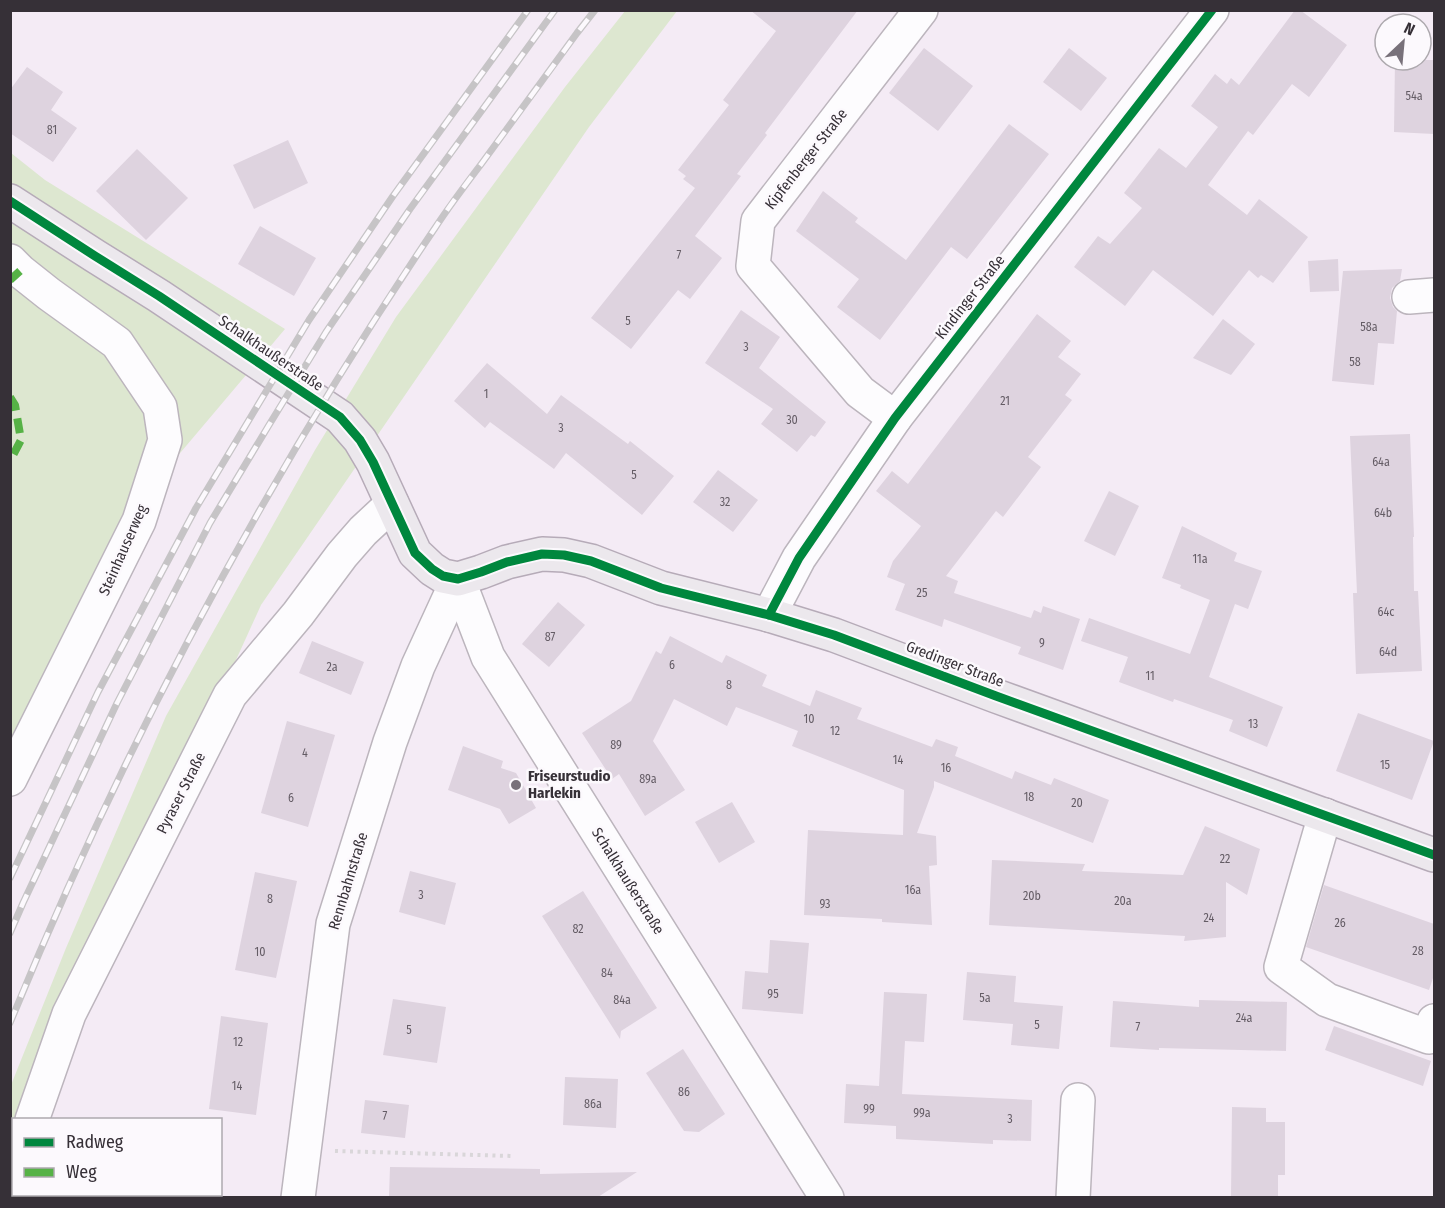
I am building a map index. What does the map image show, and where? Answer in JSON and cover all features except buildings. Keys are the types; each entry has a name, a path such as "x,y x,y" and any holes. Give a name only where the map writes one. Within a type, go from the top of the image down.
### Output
{"main road":[{"name":"Schalkhaußerstraße","path":"10,201 159,296 340,417 360,440 373,462 415,553 443,576 458,579"},
{"name":"Gredinger Straße","path":"458,579 507,562 542,554 564,555 591,561 661,588 769,615 834,635 1434,855"}],"street":[{"name":"Kipfenberger Straße","path":"895,418 860,392 753,266 758,221 921,10"},
{"name":"Kindinger Straße","path":"769,615 799,558 895,418 1212,10"},
{"name":"Steinhauserweg","path":"10,261 42,288 117,343 160,407 165,440 139,521 10,779"},
{"name":"Pyraser Straße","path":"32,1118 69,1014 230,695 342,555 363,531 392,504"},
{"name":"Rennbahnstraße","path":"298,1197 333,924 390,742 418,666 458,579"},
{"name":"Schalkhaußerstraße","path":"458,579 488,657 827,1197"},
{"path":"1325,815 1281,967 1327,1000 1428,1037 1434,1021"},
{"path":"1073,1197 1078,1100"}],"path":[{"path":"304,1150 512,1156"}],"green space":[{"path":"625,11 677,11 589,127 261,605 27,1118 12,1118 11,1155 11,1085 66,948 166,716 315,450 396,317 565,87"},
{"path":"11,153 45,180 285,329 170,465 11,783"}],"railway":[{"path":"10,878 98,692 196,508 309,320 393,196 528,10"},
{"path":"10,933 117,703 210,523 326,332 410,209 555,10"},
{"path":"10,1023 54,919 150,715 257,515 373,322 441,219 595,10"}],"marked path":[{"path":"10,280 20,271"},
{"path":"10,397 15,405 21,440 10,461"}],"cycle path":[{"path":"769,615 799,558 895,418 1212,10"},
{"path":"10,201 159,296 340,417 360,440 373,462 415,553 443,576 458,579 507,562 542,554 564,555 591,561 661,588 769,615 834,635 1434,855"}],"place":[{"name":"Friseurstudio Harlekin","path":"516,785"}]}
